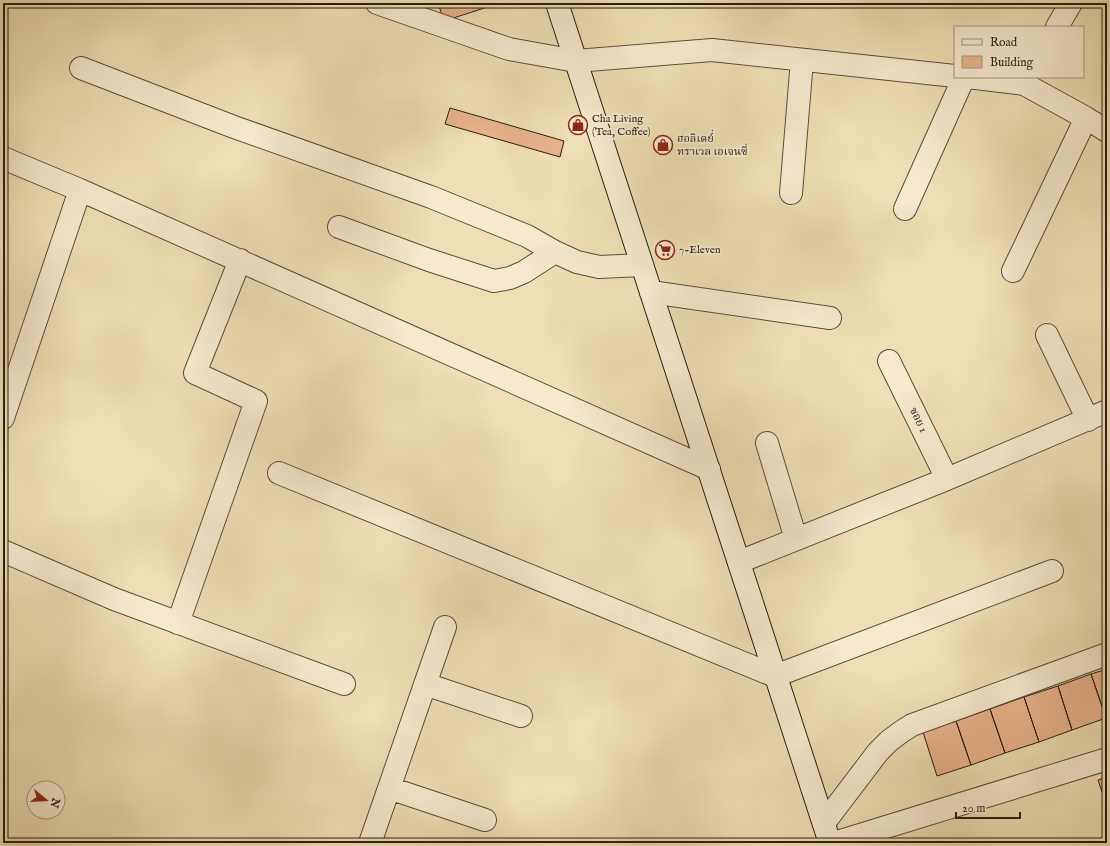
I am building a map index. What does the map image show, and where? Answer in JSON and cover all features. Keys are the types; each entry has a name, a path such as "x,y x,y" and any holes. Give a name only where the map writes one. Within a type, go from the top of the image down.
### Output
{"street":[{"path":"376,3 509,49 576,61 702,50 954,76"},
{"path":"557,3 827,833"},
{"path":"1058,26 1071,3"},
{"path":"791,193 802,60"},
{"path":"81,68 234,127 431,197 527,236 555,252 577,262 599,267 642,265"},
{"path":"905,209 966,78"},
{"path":"986,78 1026,80 1107,131"},
{"path":"1013,271 1086,118"},
{"path":"3,158 240,260 709,470"},
{"path":"3,418 80,190"},
{"path":"339,228 494,281 510,278 524,272 555,252"},
{"path":"178,623 256,401 195,373 240,260"},
{"path":"651,292 830,318"},
{"path":"739,562 947,479 1098,415 1047,335"},
{"name":"ซอย 1","path":"889,361 947,479"},
{"path":"767,443 796,539"},
{"path":"279,473 775,676 1052,571"},
{"path":"3,550 114,599 344,684"},
{"path":"370,843 445,627"},
{"path":"827,833 878,752 901,732 912,725 1107,654"},
{"path":"425,684 521,716"},
{"path":"834,843 1107,759"},
{"path":"389,788 485,820"}],"building":[{"path":"438,3 500,3 444,21"},
{"path":"450,108 564,141 560,157 445,124"},
{"path":"1107,669 1107,718 1106,718 1091,674"},
{"path":"1091,674 1106,718 1072,730 1058,686"},
{"path":"1058,686 1072,730 1039,742 1024,697"},
{"path":"1024,697 1039,742 1005,753 990,709"},
{"path":"990,709 1005,753 971,765 956,721"},
{"path":"956,721 971,765 937,776 923,732"},
{"path":"1107,777 1107,807 1098,780"}],"place":[{"name":"Cha Living (Tea, Coffee)","path":"578,125"},
{"name":"ฮอลิเดย์่ ทราเวล เอเจนซี่","path":"663,145"},
{"name":"7-Eleven","path":"665,250"}]}
